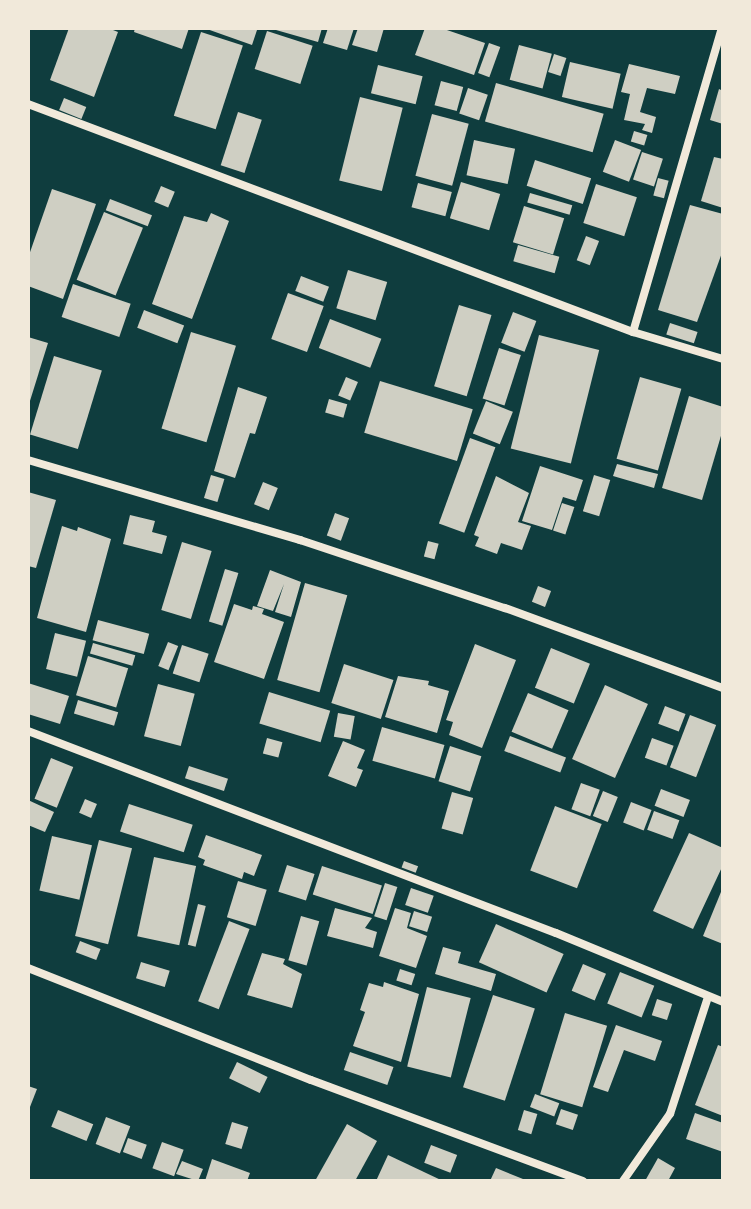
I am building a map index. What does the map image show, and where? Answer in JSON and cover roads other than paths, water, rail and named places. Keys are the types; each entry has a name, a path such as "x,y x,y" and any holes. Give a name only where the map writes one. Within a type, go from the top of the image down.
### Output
{"street":[{"path":"633,332 722,28"},
{"path":"28,104 633,332 723,359"},
{"path":"28,460 329,549 505,608 723,688"},
{"path":"28,731 556,933 723,1002"},
{"path":"28,968 311,1080 583,1181"},
{"path":"623,1181 670,1114 708,997"}]}
